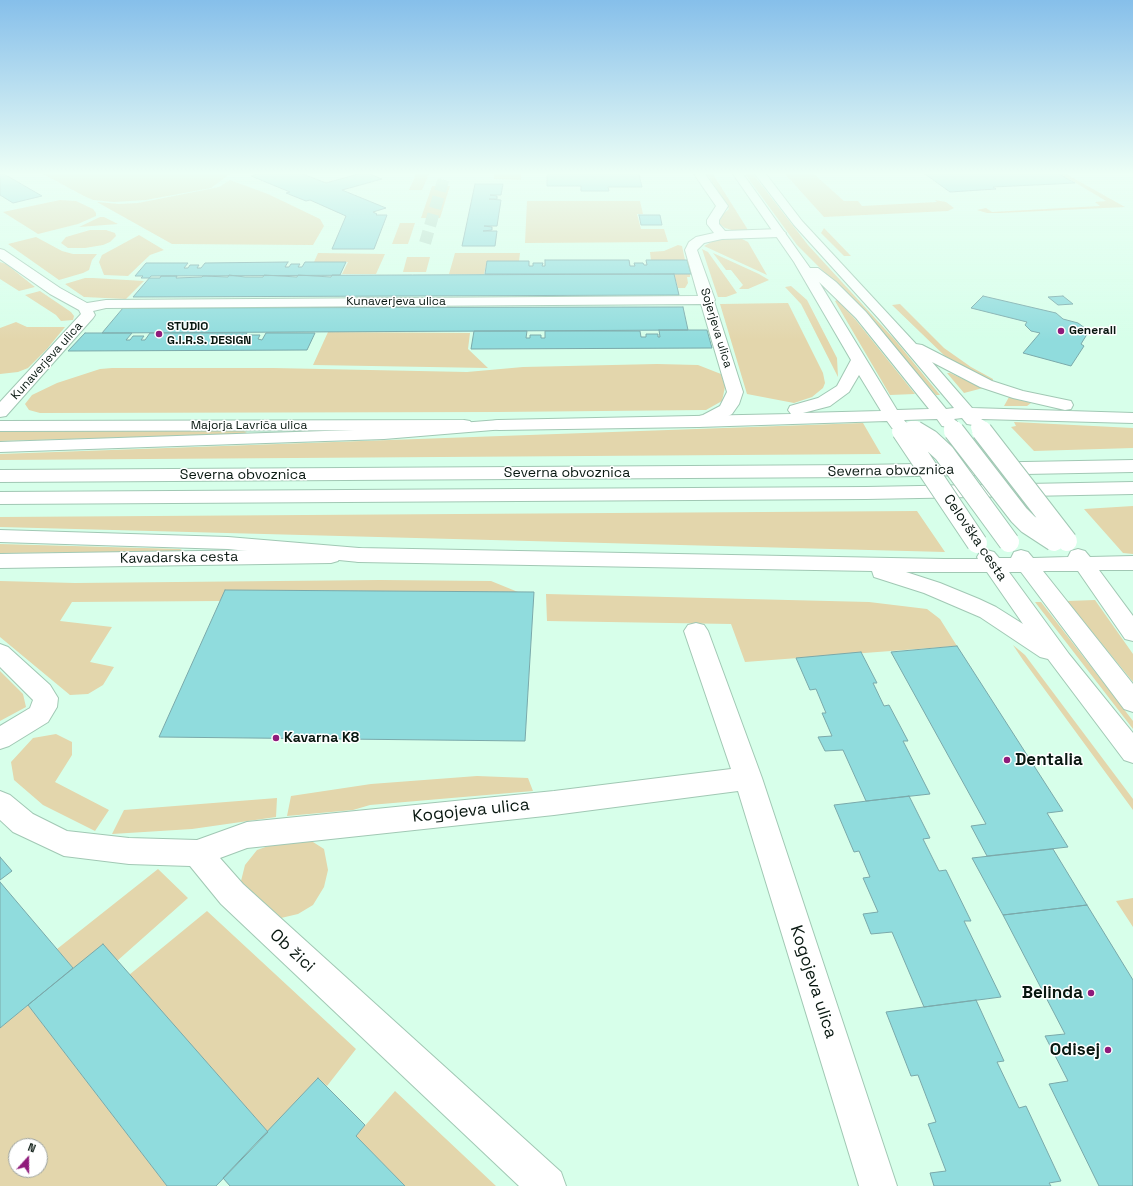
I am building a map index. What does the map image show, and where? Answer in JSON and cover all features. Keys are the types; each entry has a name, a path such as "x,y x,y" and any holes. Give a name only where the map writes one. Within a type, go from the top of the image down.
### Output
{"main road":[{"path":"718,229 722,234"},
{"name":"Celovška cesta","path":"777,229 800,262 838,322 859,360 977,543 1061,660 1133,752"},
{"path":"804,229 907,342 973,420 1033,495 1070,549 1133,633"},
{"name":"Sojerjeva ulica","path":"698,422 709,419 726,410 731,404 735,392 691,248 694,243 704,238 722,234 780,233"},
{"name":"Kunaverjeva ulica","path":"0,253 55,291 85,308 123,303 708,300"},
{"path":"800,262 831,285 861,315 947,421 1019,515 1028,524 1070,549 1125,564"},
{"name":"Kunaverjeva ulica","path":"0,412 88,316 85,308"},
{"path":"907,342 975,380 997,388 1044,401 1133,418"},
{"path":"766,419 824,402 843,389 859,360"},
{"path":"0,447 384,434 499,425 698,422 873,416 900,424 930,440 944,453 1009,542 1133,702"},
{"path":"900,424 973,420 1133,418"},
{"name":"Majorja Lavriča ulica","path":"0,426 499,425"},
{"name":"Severna obvoznica","path":"0,476 862,471 1133,466"},
{"name":"Severna obvoznica","path":"0,498 866,493 1133,488"},
{"path":"0,536 228,543 359,555 858,564 1027,565 1070,549"},
{"name":"Kavadarska cesta","path":"5,562 359,555"},
{"path":"858,564 932,588 988,612 1061,660"},
{"name":"Kogojeva ulica","path":"696,630 748,778 878,1186"},
{"path":"0,653 46,698 44,707 39,715 0,739"},
{"name":"Kogojeva ulica","path":"197,853 247,835 554,803 748,778"},
{"path":"0,803 23,823 64,843 129,851 197,853"},
{"name":"Ob žici","path":"197,853 232,894 547,1186"}],"shaded area":[{"path":"31,229 57,229 38,234"},
{"path":"146,229 322,229 313,245 172,244"},
{"path":"398,229 413,229 408,244 392,244"},
{"path":"526,229 664,229 668,242 525,243"},
{"path":"729,229 748,230 735,231"},
{"path":"786,229 796,229 808,245 895,340 940,395 936,395 863,311 797,245"},
{"path":"823,229 825,229 851,256 844,256 821,233"},
{"path":"90,230 106,230 115,233 116,236 110,242 103,245 85,248 68,248 61,243 66,237"},
{"path":"139,235 164,250 150,255 128,276 104,275 99,262 102,255"},
{"path":"36,237 62,251 73,254 97,254 92,260 89,270 59,280 8,244"},
{"path":"742,239 748,242 767,275 704,246 715,240"},
{"path":"678,245 682,246 685,260 651,260 650,252 664,251"},
{"path":"702,249 708,252 737,293 726,297 718,297"},
{"path":"318,253 385,254 376,274 342,274 348,262 314,262"},
{"path":"455,253 520,253 519,261 487,261 484,274 449,274"},
{"path":"713,253 769,280 748,289 739,289 743,285 731,270 726,270"},
{"path":"407,257 430,257 426,272 403,272"},
{"path":"0,262 6,264 35,287 19,291 0,279"},
{"path":"674,274 690,274 690,277 687,277 688,283 685,288 678,288"},
{"path":"85,278 144,281 126,299 84,297 65,284"},
{"path":"791,286 807,300 837,358 838,377 801,304 785,287"},
{"path":"40,291 71,312 74,316 73,320 61,321 56,315 25,295"},
{"path":"837,300 855,319 915,394 890,395 835,301"},
{"path":"788,303 823,373 825,383 823,388 812,397 794,403 747,394 720,304"},
{"path":"900,304 944,348 971,367 993,379 993,382 948,359 892,305"},
{"path":"16,322 27,327 65,327 47,349 28,368 18,372 0,374 0,328"},
{"path":"328,332 470,333 468,349 488,368 313,365"},
{"path":"657,364 698,365 721,374 725,387 722,401 706,410 497,412 40,413 29,410 25,404 32,395 57,383 100,369 112,368 273,368 467,372 523,367"},
{"path":"947,373 950,373 983,388 964,393"},
{"path":"1009,397 1031,403 1027,406 1004,406"},
{"path":"1014,422 1133,428 1133,448 1034,451 1011,427 1016,426"},
{"path":"863,423 881,454 0,460 0,454"},
{"path":"240,430 247,432 243,434 0,441 0,431"},
{"path":"1133,506 1133,554 1123,553 1084,509"},
{"path":"917,511 945,552 0,527 0,517"},
{"path":"0,544 180,549 184,551 0,553"},
{"path":"380,580 491,581 518,592 226,590 220,601 72,602 60,621 112,627 90,662 114,667 103,685 88,694 70,695 0,637 0,581 75,583"},
{"path":"546,594 869,602 927,609 940,619 957,646 745,662 731,624 547,621"},
{"path":"1095,600 1133,654 1133,682 1067,601"},
{"path":"1035,602 1041,602 1133,721 1133,729"},
{"path":"1013,645 1025,655 1133,799 1133,810 1023,660"},
{"path":"0,671 23,694 26,707 0,721"},
{"path":"56,734 72,742 72,755 55,782 109,810 95,831 43,805 14,780 11,762 33,738"},
{"path":"477,776 528,778 533,791 370,805 353,810 287,816 291,796 371,784"},
{"path":"277,798 276,817 192,829 112,834 124,810"},
{"path":"280,842 313,842 324,849 328,870 324,887 313,905 298,914 281,918 240,885 245,865 257,850"},
{"path":"158,869 188,898 117,961 73,968 57,949"},
{"path":"1133,898 1133,927 1116,901"},
{"path":"207,911 356,1049 327,1086 318,1078 268,1132 129,975"},
{"path":"28,1005 167,1186 0,1186 0,1028"},
{"path":"395,1091 496,1186 405,1186 356,1136"}],"building":[{"path":"340,229 382,229 374,249 332,249"},
{"path":"465,229 492,229 483,231 497,231 495,246 462,246"},
{"path":"545,260 629,260 630,266 635,266 634,263 643,263 644,265 647,265 646,260 687,260 691,274 485,274 487,261 529,261 529,266 533,266 533,263 543,263 542,266 545,266"},
{"path":"288,262 285,267 289,267 291,264 300,264 298,267 302,267 305,262 346,262 340,275 332,275 331,277 264,275 263,277 245,277 229,275 228,277 203,276 176,278 177,276 161,276 160,278 141,278 143,276 135,276 146,263 188,263 184,268 188,268 190,265 199,265 197,268 201,268 205,263"},
{"path":"674,274 679,295 133,297 151,276"},
{"name":"Generali","path":"983,296 1056,313 1063,319 1078,323 1089,331 1081,344 1084,346 1071,366 1023,353 1040,333 1031,331 1025,325 1027,322 971,308"},
{"path":"1063,296 1073,304 1058,305 1048,297"},
{"path":"683,307 688,330 102,333 123,308"},
{"path":"659,330 707,330 712,348 471,349 474,331 527,331 526,338 530,338 530,335 541,335 541,338 545,338 545,331 640,331 641,337 646,337 646,334 658,334 658,337 660,337"},
{"path":"85,333 132,333 126,340 130,340 133,336 144,336 141,340 145,340 150,333 247,333 243,339 247,339 249,335 260,335 258,339 262,340 266,333 315,333 307,350 68,351"},
{"path":"225,590 534,592 525,741 159,737"},
{"path":"957,646 1063,811 1047,813 1068,847 987,856 971,826 986,824 891,652"},
{"path":"861,652 877,683 873,683 884,706 889,705 908,741 903,741 930,794 866,801 843,750 825,751 818,737 832,736 822,713 826,713 816,689 810,690 796,658"},
{"path":"909,796 930,838 923,839 939,871 946,870 971,921 964,921 1001,997 924,1007 892,932 871,934 863,914 878,912 863,878 870,877 859,851 854,852 834,805"},
{"path":"1053,849 1087,905 1003,915 972,858"},
{"path":"0,857 12,871 0,880"},
{"path":"0,882 73,968 0,1028"},
{"path":"1087,905 1133,980 1133,1186 1099,1186 1049,1084 1068,1081 1045,1036 1065,1034 1003,915"},
{"path":"103,944 268,1132 216,1186 167,1186 28,1005"},
{"path":"976,1000 1004,1061 997,1062 1019,1108 1026,1106 1061,1181 1049,1183 1051,1186 934,1186 930,1173 946,1171 928,1124 936,1122 918,1075 911,1076 886,1012"},
{"path":"318,1078 365,1125 356,1136 405,1186 230,1186 223,1178"}],"tunnel":[{"path":"425,243 429,229"}],"place":[{"name":"Generali","path":"1061,331"},
{"name":"STUDIO G.I.R.S. DESIGN","path":"159,334"},
{"name":"Kavarna K8","path":"276,738"},
{"name":"Dentalia","path":"1007,760"},
{"name":"Belinda","path":"1091,993"},
{"name":"Odisej","path":"1108,1050"}]}
